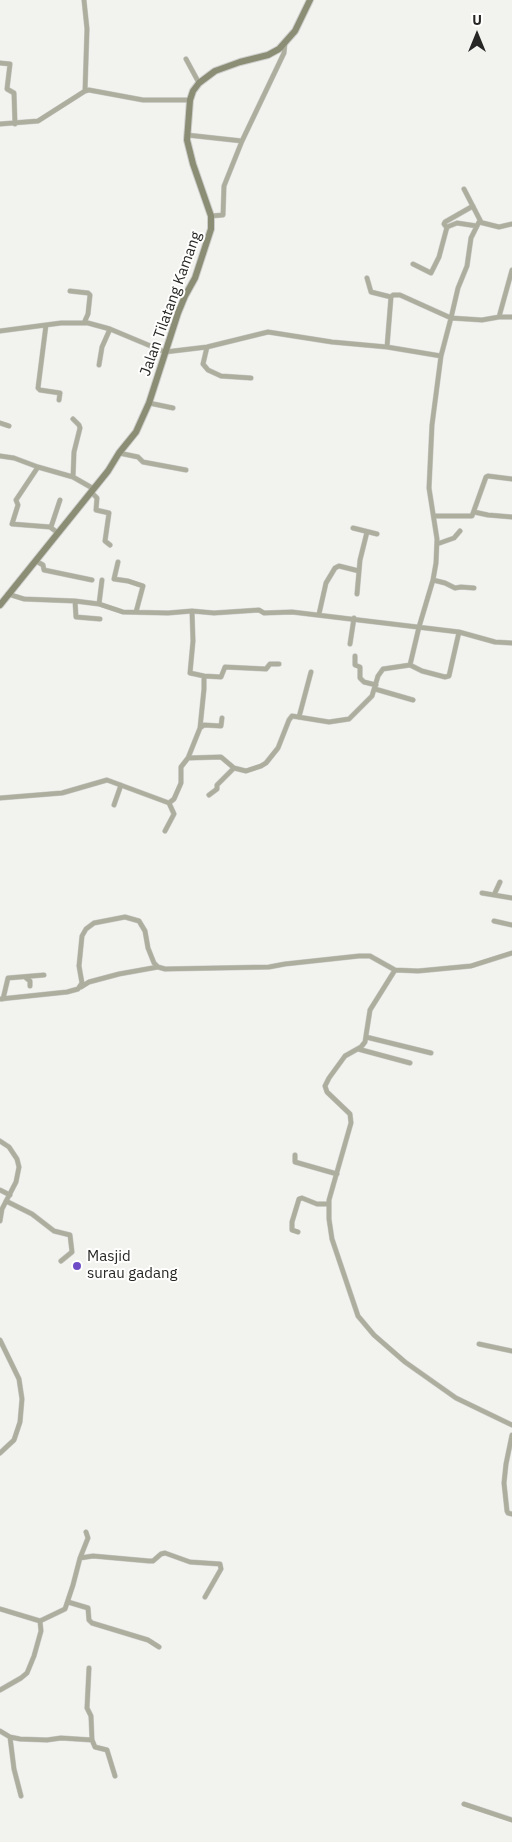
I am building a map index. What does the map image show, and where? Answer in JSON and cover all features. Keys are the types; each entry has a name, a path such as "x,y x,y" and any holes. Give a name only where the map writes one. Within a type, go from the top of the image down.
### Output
{"street":[{"path":"84,0 87,29 84,91"},
{"name":"Jalan Tilatang Kamang","path":"0,605 93,490 136,432 149,403 178,313 197,271 211,229 211,216 189,149 187,135 190,100 193,91 199,83 215,71 268,55 279,49 295,31 310,0"},
{"path":"211,216 223,215 223,189 242,141 284,53 285,43"},
{"path":"186,59 199,83"},
{"path":"0,62 10,64 7,89 14,92 15,124"},
{"path":"0,124 35,122 84,91 93,89 142,100 190,100"},
{"path":"187,135 242,141"},
{"path":"464,189 481,222 499,227 512,224"},
{"path":"413,264 430,273 432,272 439,257 447,228 444,224 445,222 473,206"},
{"path":"410,665 418,627 433,580 437,544 435,516 429,488 432,425 441,356 458,288 467,266 471,238 481,222"},
{"path":"447,228 457,223 477,226"},
{"path":"499,316 512,270"},
{"path":"367,278 371,292 391,297 393,295 400,295 451,318 482,320 499,316 512,317"},
{"path":"70,291 88,292 90,296 88,314 84,323"},
{"path":"387,347 391,297"},
{"path":"0,332 46,325 84,323 110,329 165,352 207,347 268,332 441,356"},
{"path":"46,325 38,388 40,390 60,393 59,400"},
{"path":"99,365 102,347 110,329"},
{"path":"207,347 203,364 208,370 221,376 251,378"},
{"path":"149,403 173,408"},
{"path":"73,477 74,452 80,428 74,419"},
{"path":"0,424 10,426"},
{"path":"119,453 138,457 143,462 186,470"},
{"path":"0,456 14,458 73,477 93,490 97,498 96,510 109,513 104,541 110,546"},
{"path":"38,467 16,500 18,505 12,524 51,527 58,533"},
{"path":"435,516 472,516 486,477 512,479"},
{"path":"51,527 60,500"},
{"path":"474,512 512,517"},
{"path":"353,528 377,534"},
{"path":"437,544 454,538 460,531"},
{"path":"357,594 367,532"},
{"path":"36,561 43,565 44,570 92,580"},
{"path":"118,562 114,579 143,586 136,612"},
{"path":"319,614 326,583 334,568 339,566 360,571"},
{"path":"99,604 102,580"},
{"path":"433,580 455,588 461,586 474,588"},
{"path":"8,594 24,599 99,604 120,611 173,613 192,611 214,613 259,610 264,612 319,614 459,632 495,642 512,643"},
{"path":"74,601 76,617 100,619"},
{"path":"192,611 191,639 193,641 190,674 221,677 225,667 266,669 270,664 280,664"},
{"path":"350,644 354,618"},
{"path":"188,758 221,757 234,768 250,770 266,763 280,745 290,718 299,717 329,722 349,719 370,698 378,676 383,669 410,665 422,672 449,676 459,632"},
{"path":"355,656 355,664 360,667 360,678 364,682 413,700"},
{"path":"299,717 311,672"},
{"path":"169,803 176,797 181,783 182,767 188,758 200,728 204,676"},
{"path":"200,728 204,725 221,726 222,718"},
{"path":"209,795 217,789 217,785 234,768"},
{"path":"0,798 62,793 86,787 103,780 110,780 169,803 174,814 165,831"},
{"path":"114,805 121,785"},
{"path":"494,895 500,882"},
{"path":"482,893 512,898"},
{"path":"78,989 82,982 79,966 82,936 86,928 94,923 125,917 139,921 145,931 151,956 158,967"},
{"path":"494,921 512,924"},
{"path":"44,975 8,978 1,999 67,992 78,989 89,982 158,967 269,967 370,956 395,970 418,971 466,967 489,962 512,952"},
{"path":"395,970 370,1010 366,1037 362,1045 345,1056 325,1086 327,1092 351,1117 350,1130 329,1204 331,1235 358,1316 363,1323 392,1352 422,1375 474,1408 512,1424"},
{"path":"25,977 30,981 30,986"},
{"path":"366,1037 431,1053"},
{"path":"358,1049 410,1063"},
{"path":"0,1141 10,1147 18,1163 18,1176 2,1209 0,1221"},
{"path":"295,1155 295,1162 337,1174"},
{"path":"0,1190 10,1195"},
{"path":"298,1232 292,1230 292,1222 299,1199 302,1198 317,1204 329,1204"},
{"path":"6,1201 32,1214 56,1232 68,1234 71,1237 72,1252 61,1261"},
{"path":"0,1340 19,1379 22,1399 20,1422 14,1440 0,1453"},
{"path":"479,1344 512,1351"},
{"path":"512,1435 504,1483 506,1511 512,1514"},
{"path":"0,1609 40,1621 65,1610 80,1558 88,1538 86,1532"},
{"path":"80,1558 93,1556 149,1562 153,1561 160,1554 165,1553 190,1562 220,1564 221,1569 205,1597"},
{"path":"68,1602 88,1608 89,1620 92,1623 148,1640 160,1647"},
{"path":"0,1690 26,1673 34,1656 41,1631 40,1621"},
{"path":"89,1668 87,1708 90,1716 92,1740 95,1747 107,1750 115,1776"},
{"path":"0,1732 10,1737 47,1740 61,1738 92,1740"},
{"path":"10,1737 14,1767 21,1796"},
{"path":"464,1804 512,1820"}],"place":[{"name":"Masjid surau gadang","path":"77,1266"}]}
